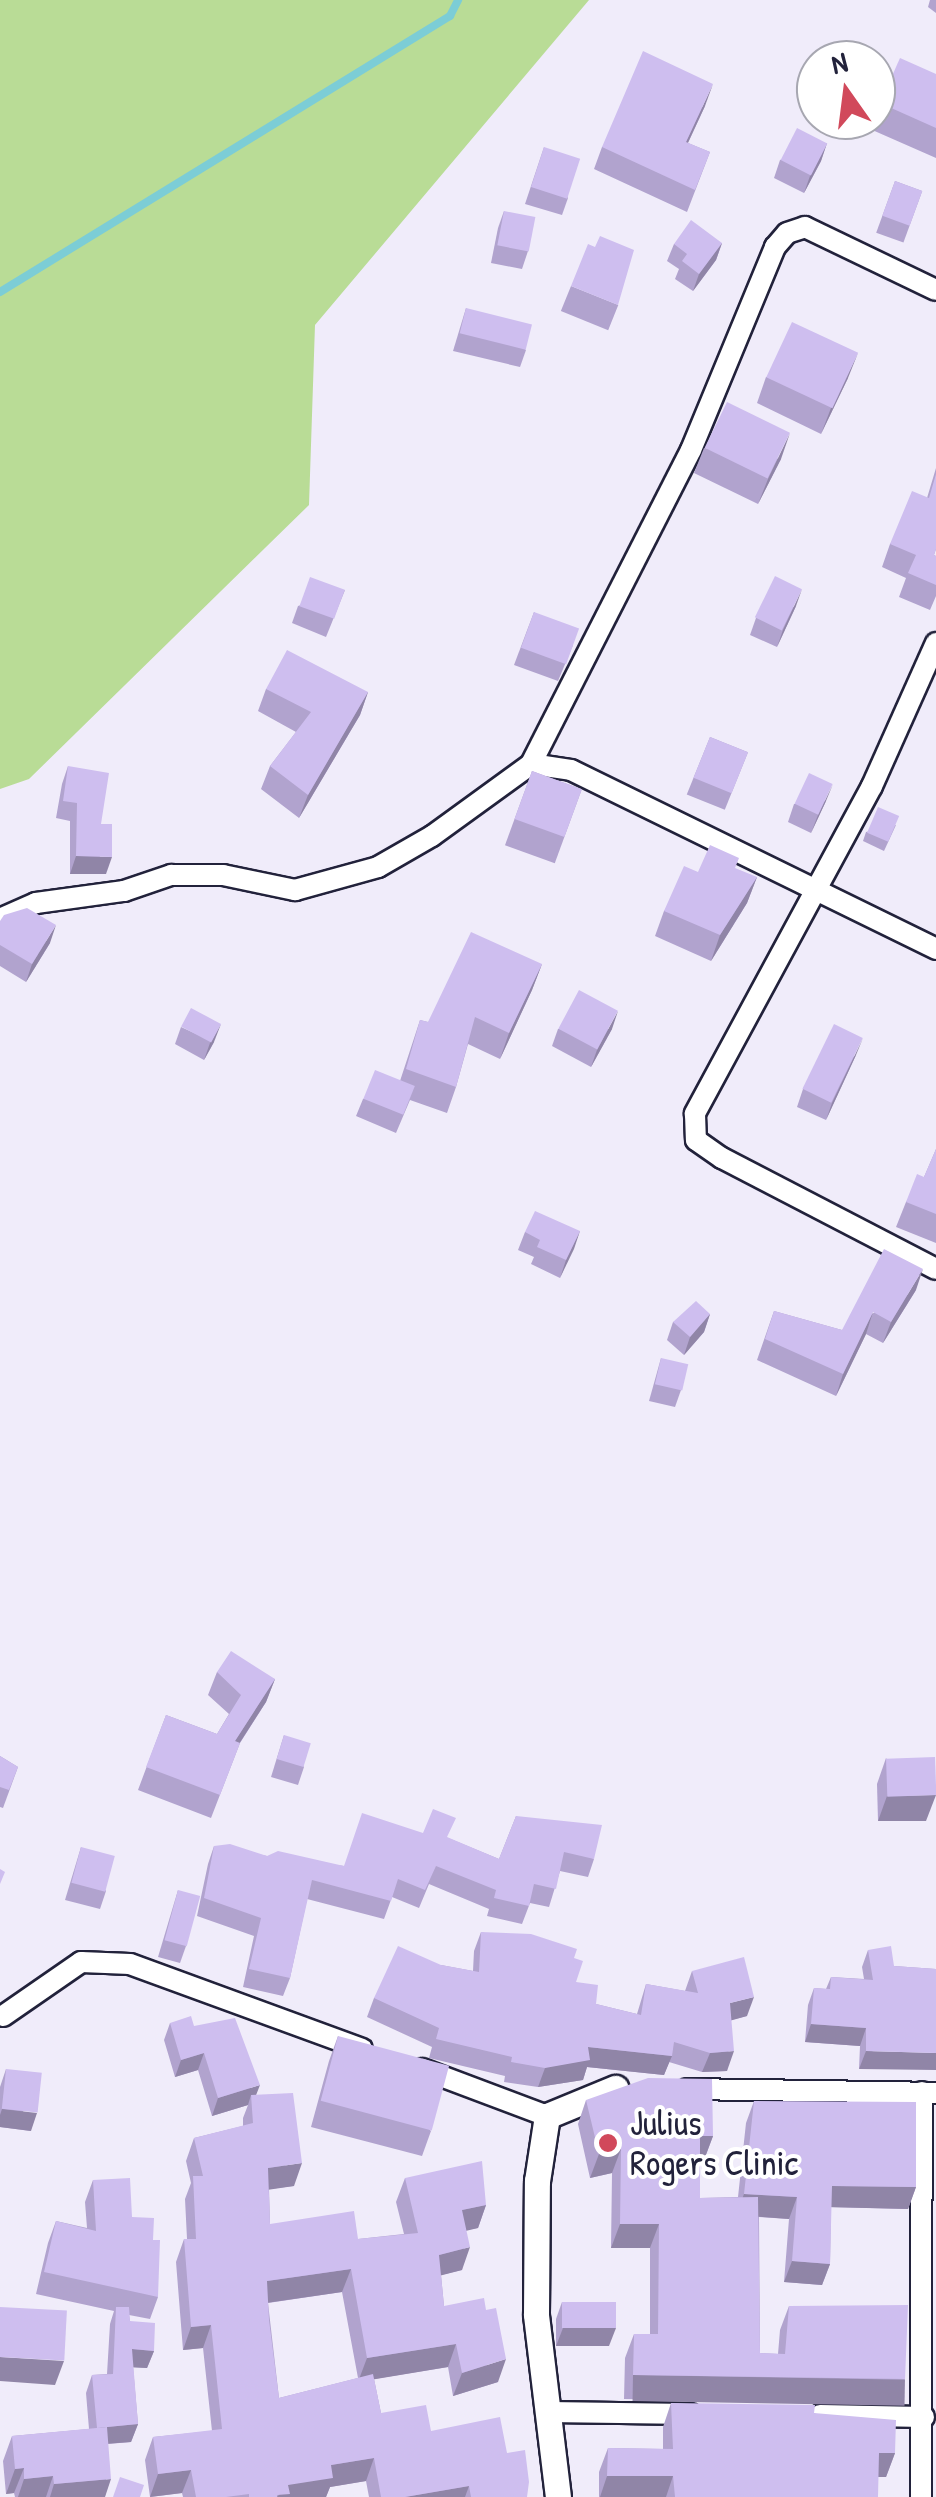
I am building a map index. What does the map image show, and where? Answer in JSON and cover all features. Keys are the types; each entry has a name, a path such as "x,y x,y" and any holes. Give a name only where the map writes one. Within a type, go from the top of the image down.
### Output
{"street":[{"path":"0,920 36,903 124,891 171,875 222,875 295,890 378,868 531,764 691,450 775,248 787,233 805,227 936,290"},
{"path":"936,643 816,893 695,1114 696,1140 787,1196 936,1269"},
{"path":"531,764 572,770 816,893 936,948"},
{"path":"3,2016 81,1962 130,1964 547,2116 624,2088"},
{"path":"672,2088 929,2093 921,2497"},
{"path":"547,2116 537,2182 536,2314 558,2497"},
{"path":"548,2412 706,2414"},
{"path":"805,2415 924,2417"}],"green space":[{"path":"0,0 589,0 315,325 309,505 29,779 0,789"}],"building":[{"path":"643,51 713,84 686,142 710,152 695,190 602,147"},
{"path":"900,58 936,74 936,128 896,110 896,67"},
{"path":"796,130 796,140 827,143 811,176 781,160"},
{"path":"544,147 580,159 567,199 531,187"},
{"path":"895,181 922,191 910,226 882,216"},
{"path":"504,211 535,217 529,251 497,245"},
{"path":"691,220 722,243 699,274 682,261 687,254 674,244"},
{"path":"600,236 634,250 618,305 571,286 588,244 595,247"},
{"path":"466,308 532,324 526,350 460,333"},
{"path":"792,322 858,353 832,408 766,377"},
{"path":"727,402 790,433 768,479 705,448"},
{"path":"936,474 936,585 908,573 916,555 890,544 912,491 929,498"},
{"path":"775,576 802,589 782,630 755,617"},
{"path":"310,577 345,590 334,619 299,606"},
{"path":"534,612 579,628 566,664 521,648"},
{"path":"287,650 368,692 308,795 270,766 311,712 266,689"},
{"path":"710,737 748,752 732,793 694,778"},
{"path":"68,766 109,773 101,824 112,824 112,857 76,856 77,803 63,801"},
{"path":"532,771 582,789 564,837 515,819"},
{"path":"809,773 833,784 818,815 795,804"},
{"path":"878,807 899,816 888,842 867,833"},
{"path":"710,845 739,858 735,868 757,877 720,935 664,911 684,866 698,872"},
{"path":"27,908 56,925 32,964 0,945 0,921 4,915"},
{"path":"471,932 542,964 509,1033 475,1017 456,1087 406,1069 420,1020 428,1022"},
{"path":"579,990 618,1011 597,1050 558,1029"},
{"path":"191,1008 221,1024 211,1043 181,1027"},
{"path":"834,1024 863,1038 831,1103 802,1089"},
{"path":"375,1070 415,1086 403,1115 363,1099"},
{"path":"936,1149 936,1214 906,1202 917,1174 924,1177"},
{"path":"535,1211 580,1231 566,1260 537,1247 540,1240 525,1232"},
{"path":"884,1249 923,1269 891,1322 873,1312 843,1374 765,1339 774,1311 842,1330"},
{"path":"696,1301 710,1314 690,1337 673,1322"},
{"path":"661,1358 688,1364 682,1391 655,1384"},
{"path":"231,1651 275,1679 235,1741 240,1743 220,1795 146,1767 166,1715 217,1734 241,1695 217,1672"},
{"path":"284,1735 311,1743 303,1767 277,1759"},
{"path":"0,1756 18,1767 9,1790 0,1787"},
{"path":"935,1757 936,1795 887,1797 886,1759"},
{"path":"433,1809 456,1818 447,1837 499,1859 516,1816 602,1825 594,1859 564,1852 556,1889 534,1884 529,1906 494,1898 496,1890 436,1866 425,1890 398,1879 391,1901 312,1880 290,1978 249,1969 261,1918 204,1898 214,1846 230,1844 267,1856 278,1851 344,1866 362,1813 423,1833"},
{"path":"81,1847 115,1856 105,1892 71,1883"},
{"path":"178,1890 200,1896 187,1946 165,1940"},
{"path":"481,1932 531,1934 577,1949 574,1958 583,1961 576,1982 598,1985 596,2004 641,2015 646,1984 698,1993 692,1971 744,1957 754,1997 730,2003 734,2051 710,2053 674,2042 672,2056 588,2047 590,2060 545,2068 436,2039 439,2028 374,1998 398,1946 441,1965 479,1972"},
{"path":"891,1946 894,1966 936,1969 936,2053 866,2051 866,2028 811,2024 814,1988 830,1989 831,1977 873,1980 868,1950"},
{"path":"191,2016 194,2026 235,2018 260,2085 218,2098 204,2053 181,2060 170,2023"},
{"path":"338,2036 449,2066 432,2130 321,2101"},
{"path":"6,2069 42,2073 38,2113 2,2109"},
{"path":"648,2078 712,2079 713,2136 700,2136 700,2198 758,2197 760,2353 785,2354 789,2306 908,2305 905,2379 633,2375 634,2334 658,2334 659,2224 620,2224 621,2149 599,2154 586,2100"},
{"path":"293,2093 302,2163 268,2168 270,2224 354,2211 358,2239 418,2233 405,2178 482,2161 486,2205 462,2210 470,2247 439,2255 444,2306 484,2298 486,2310 496,2308 506,2359 462,2373 456,2344 367,2358 351,2269 267,2281 279,2398 373,2374 381,2413 426,2405 431,2431 500,2417 507,2453 525,2450 527,2497 471,2497 469,2486 381,2497 374,2458 331,2465 333,2478 288,2485 290,2494 277,2497 196,2497 191,2470 158,2474 153,2437 222,2429 211,2325 191,2327 184,2239 196,2239 193,2176 203,2176 194,2138 253,2123 251,2095"},
{"path":"754,2101 916,2102 916,2187 832,2186 830,2264 792,2261 797,2197 744,2194"},
{"path":"130,2178 132,2217 154,2218 153,2240 160,2240 158,2297 44,2272 56,2221 96,2231 93,2180"},
{"path":"562,2302 616,2302 616,2328 562,2328"},
{"path":"0,2307 67,2311 64,2360 0,2357"},
{"path":"116,2307 129,2307 130,2321 155,2323 154,2351 132,2349 138,2424 97,2428 92,2375 113,2374"},
{"path":"671,2403 815,2405 814,2413 896,2420 895,2453 879,2453 878,2497 675,2497 673,2476 607,2476 608,2448 673,2449"},
{"path":"107,2427 111,2479 54,2484 53,2476 24,2479 24,2468 15,2469 12,2436"},
{"path":"120,2477 144,2485 140,2497 113,2497"}],"waterway":[{"path":"0,292 450,16 458,0"}],"place":[{"name":"Julius Rogers Clinic","path":"608,2143"}]}
